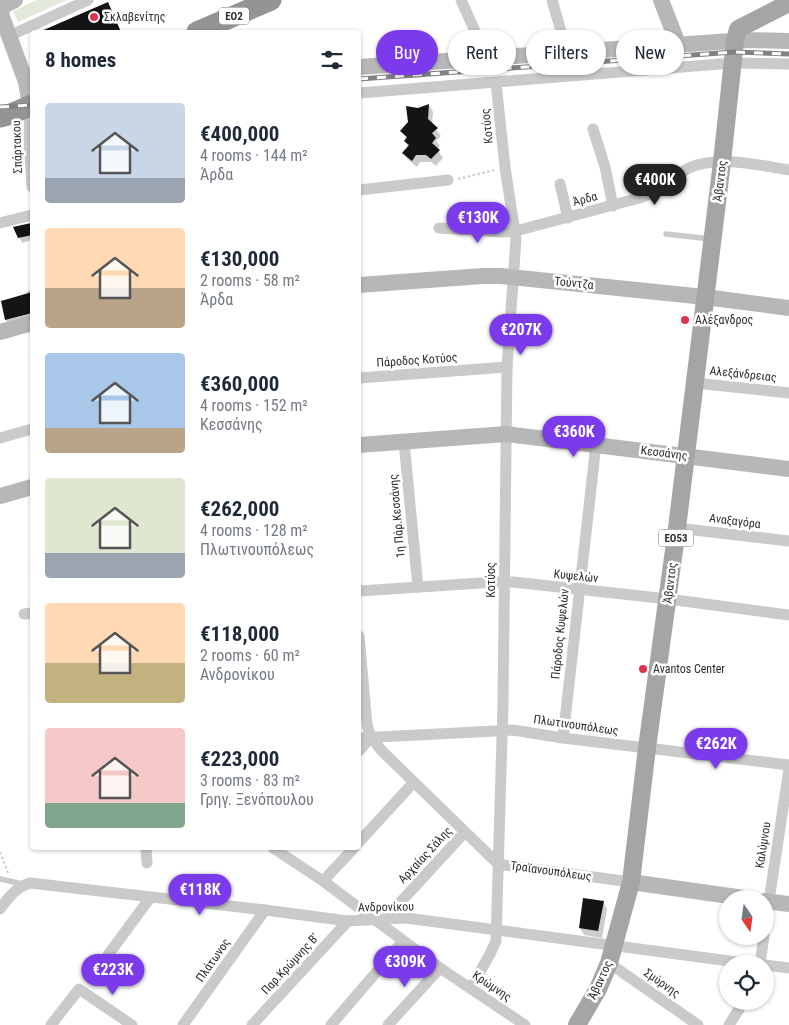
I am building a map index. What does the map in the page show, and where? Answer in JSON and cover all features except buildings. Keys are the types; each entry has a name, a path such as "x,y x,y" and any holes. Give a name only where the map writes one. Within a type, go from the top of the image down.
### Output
{"highway":[{"name":"ΕΟ2","path":"202,30 270,0"}],"main road":[{"path":"735,41 737,32 744,25 789,3"},
{"name":"Άβαντος","path":"577,1025 598,989 612,955 631,882 713,239 735,41"}],"street":[{"path":"15,0 3,6 1,11 26,82 19,116"},
{"path":"9,36 88,0"},
{"path":"461,0 474,30"},
{"path":"552,0 561,30"},
{"path":"661,0 673,30"},
{"path":"684,44 765,39 789,41"},
{"path":"361,68 448,61"},
{"path":"361,93 733,63 789,64"},
{"name":"Κοτύος","path":"471,988 496,940 497,862 503,730 507,367 516,231 505,167 496,82"},
{"name":"Σπάρτακου","path":"19,116 30,177"},
{"path":"593,130 605,167 613,206"},
{"name":"Άρδα","path":"439,228 503,232 516,231 613,206 648,194 674,177 703,164 722,162 789,170"},
{"path":"361,190 448,180"},
{"path":"560,184 568,218"},
{"path":"0,223 30,216"},
{"name":"Τούντζα","path":"361,285 483,276 512,277 705,297 789,308"},
{"path":"0,332 30,324"},
{"name":"Πάροδος Κοτύος","path":"361,378 507,367"},
{"name":"Αλεξάνδρειας","path":"694,383 789,393"},
{"path":"0,438 30,430"},
{"name":"Κεσσάνης","path":"361,445 506,434 789,469"},
{"name":"1η Πάρ.Κεσσάνης","path":"404,442 418,587"},
{"name":"Πάροδος Κυψελών","path":"562,738 596,444"},
{"path":"0,496 30,488"},
{"name":"Αναξαγόρα","path":"677,528 789,541"},
{"name":"Κυψελών","path":"361,591 504,582 668,599 789,615"},
{"path":"361,658 367,725 365,738"},
{"name":"Πλωτινουπόλεως","path":"365,738 503,730 789,767"},
{"name":"Τραϊανουπόλεως","path":"365,738 382,751 497,862 504,865 719,894"},
{"name":"Καλύμνου","path":"769,890 789,767"},
{"path":"361,840 414,782"},
{"name":"Αρχαίας Σάλης","path":"380,920 465,832"},
{"path":"146,850 147,863"},
{"name":"Κρώμνης","path":"279,850 380,920 403,941 440,968 526,1025"},
{"path":"323,881 352,850"},
{"path":"0,909 19,884"},
{"name":"Ανδρονίκου","path":"19,884 265,910 348,921 406,918 496,929 612,955 719,962"},
{"path":"108,955 150,898"},
{"path":"774,902 789,904"},
{"name":"Πλάτωνος","path":"185,1024 265,910"},
{"name":"Παρ.Κρώμνης Β'","path":"252,1025 348,921"},
{"path":"331,1025 403,941"},
{"name":"Σμύρνης","path":"612,955 698,1025"},
{"path":"774,966 789,968"},
{"path":"388,1025 440,968"},
{"path":"51,1025 79,989 132,1025"},
{"path":"729,1025 738,1010"}],"lane":[{"path":"666,234 713,239"},
{"path":"0,878 19,884"}],"path":[{"path":"448,180 505,167"},
{"path":"0,852 19,884"}],"green space":[{"path":"37,0 67,0 18,22 13,11"}],"railway":[{"path":"361,79 734,52 789,54"},
{"path":"0,107 30,105"}],"place":[{"name":"Σκλαβενίτης","path":"94,17"},
{"name":"Αλέξανδρος","path":"685,320"},
{"name":"Avantos Center","path":"643,669"}]}
